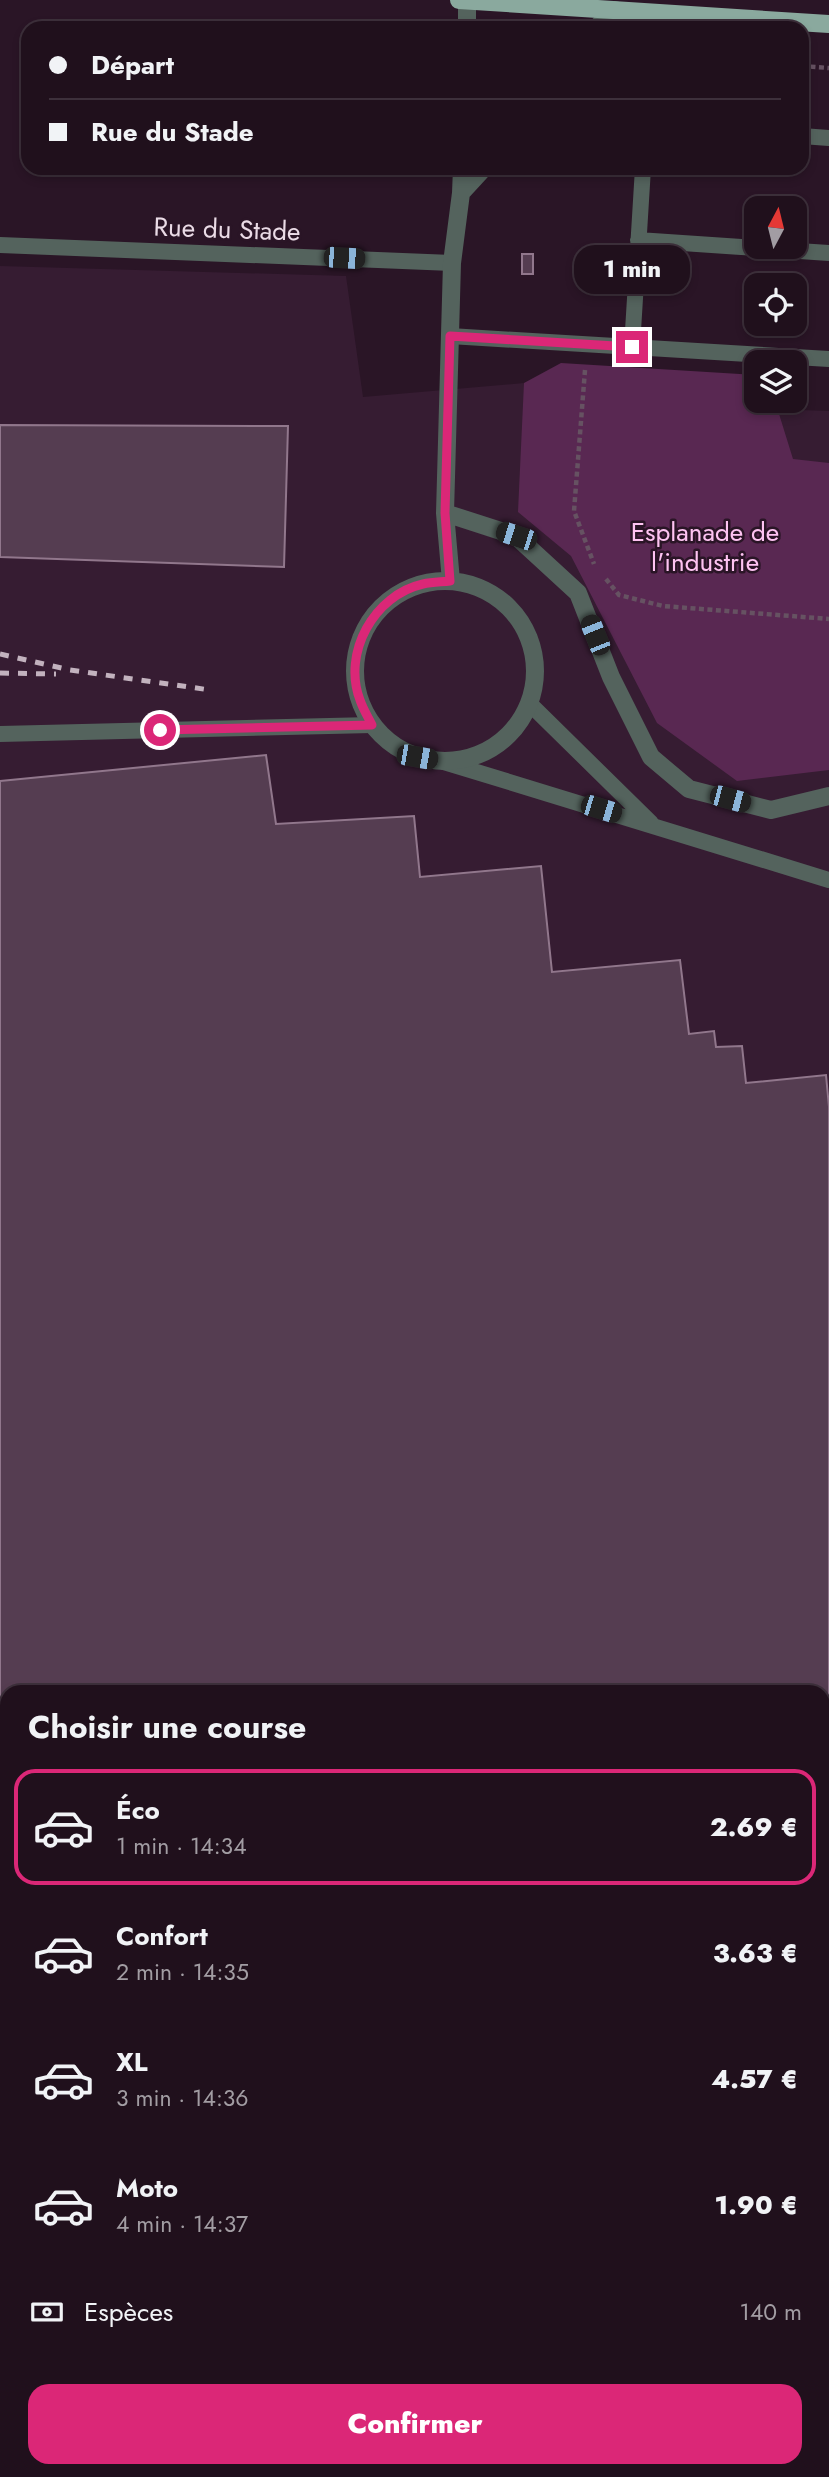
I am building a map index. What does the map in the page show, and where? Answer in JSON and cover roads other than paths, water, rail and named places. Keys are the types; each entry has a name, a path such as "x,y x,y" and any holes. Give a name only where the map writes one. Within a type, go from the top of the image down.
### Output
{"main road":[{"path":"459,0 783,21"},
{"path":"809,23 829,24"}],"street":[{"path":"467,0 467,21"},
{"path":"603,21 615,10"},
{"path":"450,581 445,513 452,263 462,175"},
{"path":"461,193 478,175"},
{"path":"445,513 516,536 578,593 611,677 651,757 689,789 771,810 829,796"},
{"path":"450,581 478,587 502,601 521,623 533,648 536,677 530,704 516,728 495,747 470,758 444,762 417,757 393,745 372,725 359,699 355,670 360,642 374,616 395,596 422,584 450,581"}],"lane":[{"path":"809,137 829,138"},
{"path":"632,347 643,175"},
{"path":"638,240 829,253"},
{"name":"Rue du Stade","path":"0,245 452,263"},
{"path":"450,336 829,359"},
{"path":"530,704 653,825"},
{"path":"0,734 372,725"},
{"path":"444,762 829,880"}],"railway":[{"path":"0,654 70,670 210,690"},
{"path":"0,673 56,674"}],"park label":[{"name":"Esplanade de l'industrie","path":"705,547"}]}
